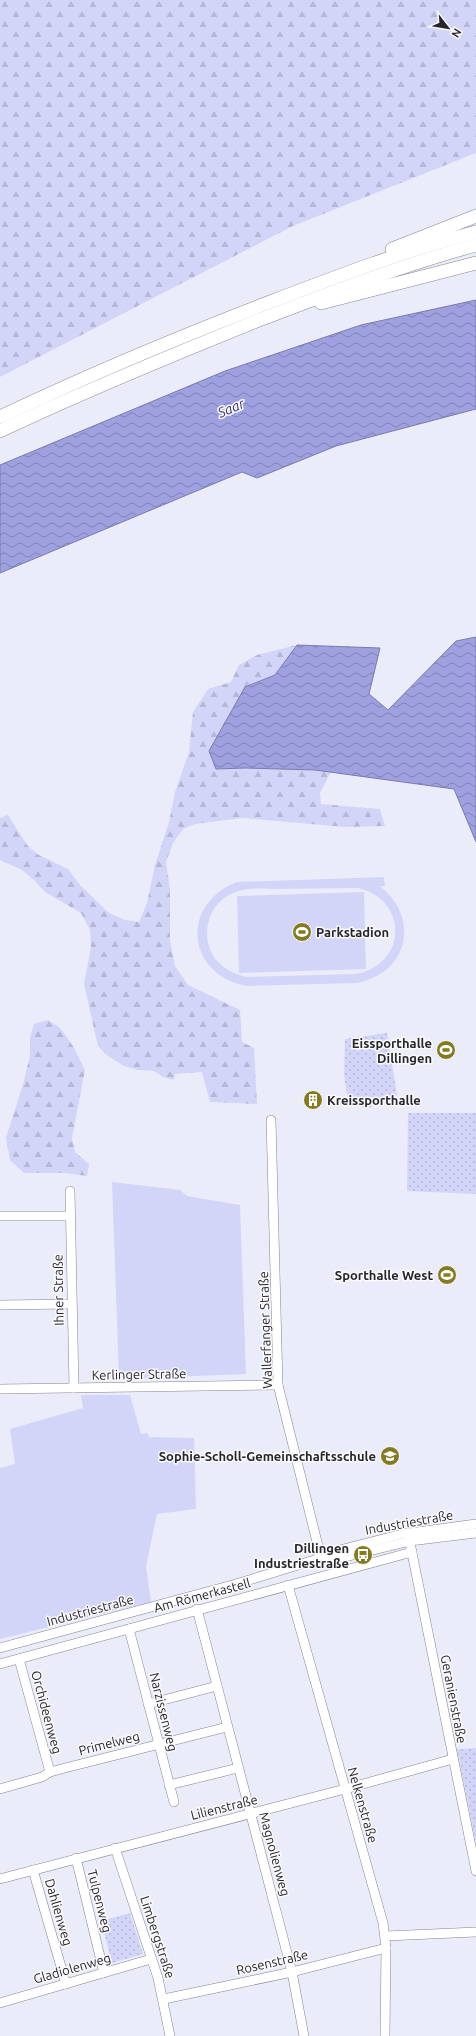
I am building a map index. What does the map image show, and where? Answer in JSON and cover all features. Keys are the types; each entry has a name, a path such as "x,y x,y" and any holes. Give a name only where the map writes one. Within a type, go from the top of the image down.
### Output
{"highway":[{"path":"330,279 418,238 476,216"},
{"path":"0,418 136,356 330,279 438,242 476,232"},
{"path":"0,431 125,375 283,311 389,272 476,245"},
{"path":"283,311 336,300 476,264"}],"street":[{"name":"Wallerfanger Straße","path":"271,1120 278,1385 323,1557"},
{"name":"Ihner Straße","path":"70,1191 74,1388"},
{"path":"0,1216 70,1216"},
{"path":"0,1305 72,1304"},
{"name":"Kerlinger Straße","path":"0,1389 278,1385"},
{"name":"Industriestraße","path":"0,1648 236,1584 323,1557 345,1557 409,1537 476,1524"},
{"name":"Industriestraße","path":"409,1537 476,1533"},
{"name":"Geranienstraße","path":"409,1537 476,1871"},
{"name":"Am Römerkastell","path":"0,1664 412,1552"},
{"name":"Nelkenstraße","path":"288,1586 383,1922 386,1936 385,2036"},
{"name":"Magnolienweg","path":"197,1610 292,1972 304,2036"},
{"name":"Narzissenweg","path":"129,1629 174,1802"},
{"name":"Orchideenweg","path":"19,1659 50,1772"},
{"path":"148,1704 217,1686"},
{"name":"Primelweg","path":"0,1790 42,1777 50,1772 227,1727"},
{"name":"Lilienstraße","path":"0,1879 345,1789 453,1759"},
{"path":"169,1785 238,1768"},
{"name":"Limbergstraße","path":"116,1848 164,2000 170,2036"},
{"name":"Tulpenweg","path":"76,1858 104,1973"},
{"name":"Dahlienweg","path":"33,1870 66,1984"},
{"path":"386,1936 476,1932"},
{"name":"Rosenstraße","path":"164,2000 292,1972 386,1948"},
{"name":"Gladiolenweg","path":"0,2003 151,1959"}],"green space":[{"path":"0,0 476,0 476,153 293,226 0,377"},
{"path":"297,645 275,675 245,687 216,769 274,768 331,772 320,793 321,804 380,809 385,826 345,827 242,818 195,824 183,829 173,843 166,862 170,889 170,940 175,966 188,985 240,1010 242,1042 254,1048 257,1104 210,1102 202,1072 175,1074 174,1080 163,1077 154,1071 138,1070 124,1066 108,1056 98,1046 84,984 91,947 90,930 81,913 45,892 22,870 0,860 0,818 8,815 27,845 37,854 68,869 80,885 109,913 125,920 139,922 147,903 155,865 169,822 175,792 189,752 193,712 208,689 231,682 239,665 257,655"},
{"path":"384,877 385,886 380,886 393,899 401,914 404,929 403,943 398,957 388,968 374,977 357,983 246,986 226,979 211,968 202,954 198,938 199,921 206,906 219,892 237,882","holes":["358,888 375,895 386,905 393,918 395,932 392,946 385,958 373,968 356,974 247,977 235,973 219,963 211,952 209,946 207,929 212,912 223,899 239,891 253,889"]},
{"name":"Parkstadion","path":"364,892 366,969 239,973 237,896"},
{"path":"48,1020 60,1028 73,1046 85,1070 72,1138 75,1152 89,1164 87,1176 65,1173 24,1173 10,1160 6,1138 30,1056 30,1037 34,1024"},
{"path":"387,1033 397,1095 369,1108 349,1104 344,1076 345,1039"},
{"path":"408,1113 476,1113 476,1194 407,1191"},
{"path":"112,1182 180,1190 187,1196 240,1205 246,1374 119,1379"},
{"path":"81,1395 130,1395 141,1434 148,1433 149,1437 194,1438 196,1509 157,1514 146,1566 151,1602 0,1639 0,1468 15,1464 10,1429 83,1408"},
{"path":"476,1748 476,1843 457,1749"},
{"path":"130,1913 143,1954 112,1963 101,1921"}],"water":[{"name":"Saar","path":"476,300 476,409 336,446 257,478 242,472 0,573 0,465 225,371 361,325"},
{"path":"476,637 476,842 454,789 315,770 245,768 216,769 209,751 245,687 275,675 297,645 380,648 369,694 388,710 456,641"}],"place":[{"name":"Parkstadion","path":"302,932"},
{"name":"Eissporthalle Dillingen","path":"446,1050"},
{"name":"Kreissporthalle","path":"313,1100"},
{"name":"Sporthalle West","path":"447,1275"},
{"name":"Sophie-Scholl-Gemeinschaftsschule","path":"390,1456"},
{"name":"Dillingen Industriestraße","path":"363,1555"}]}
